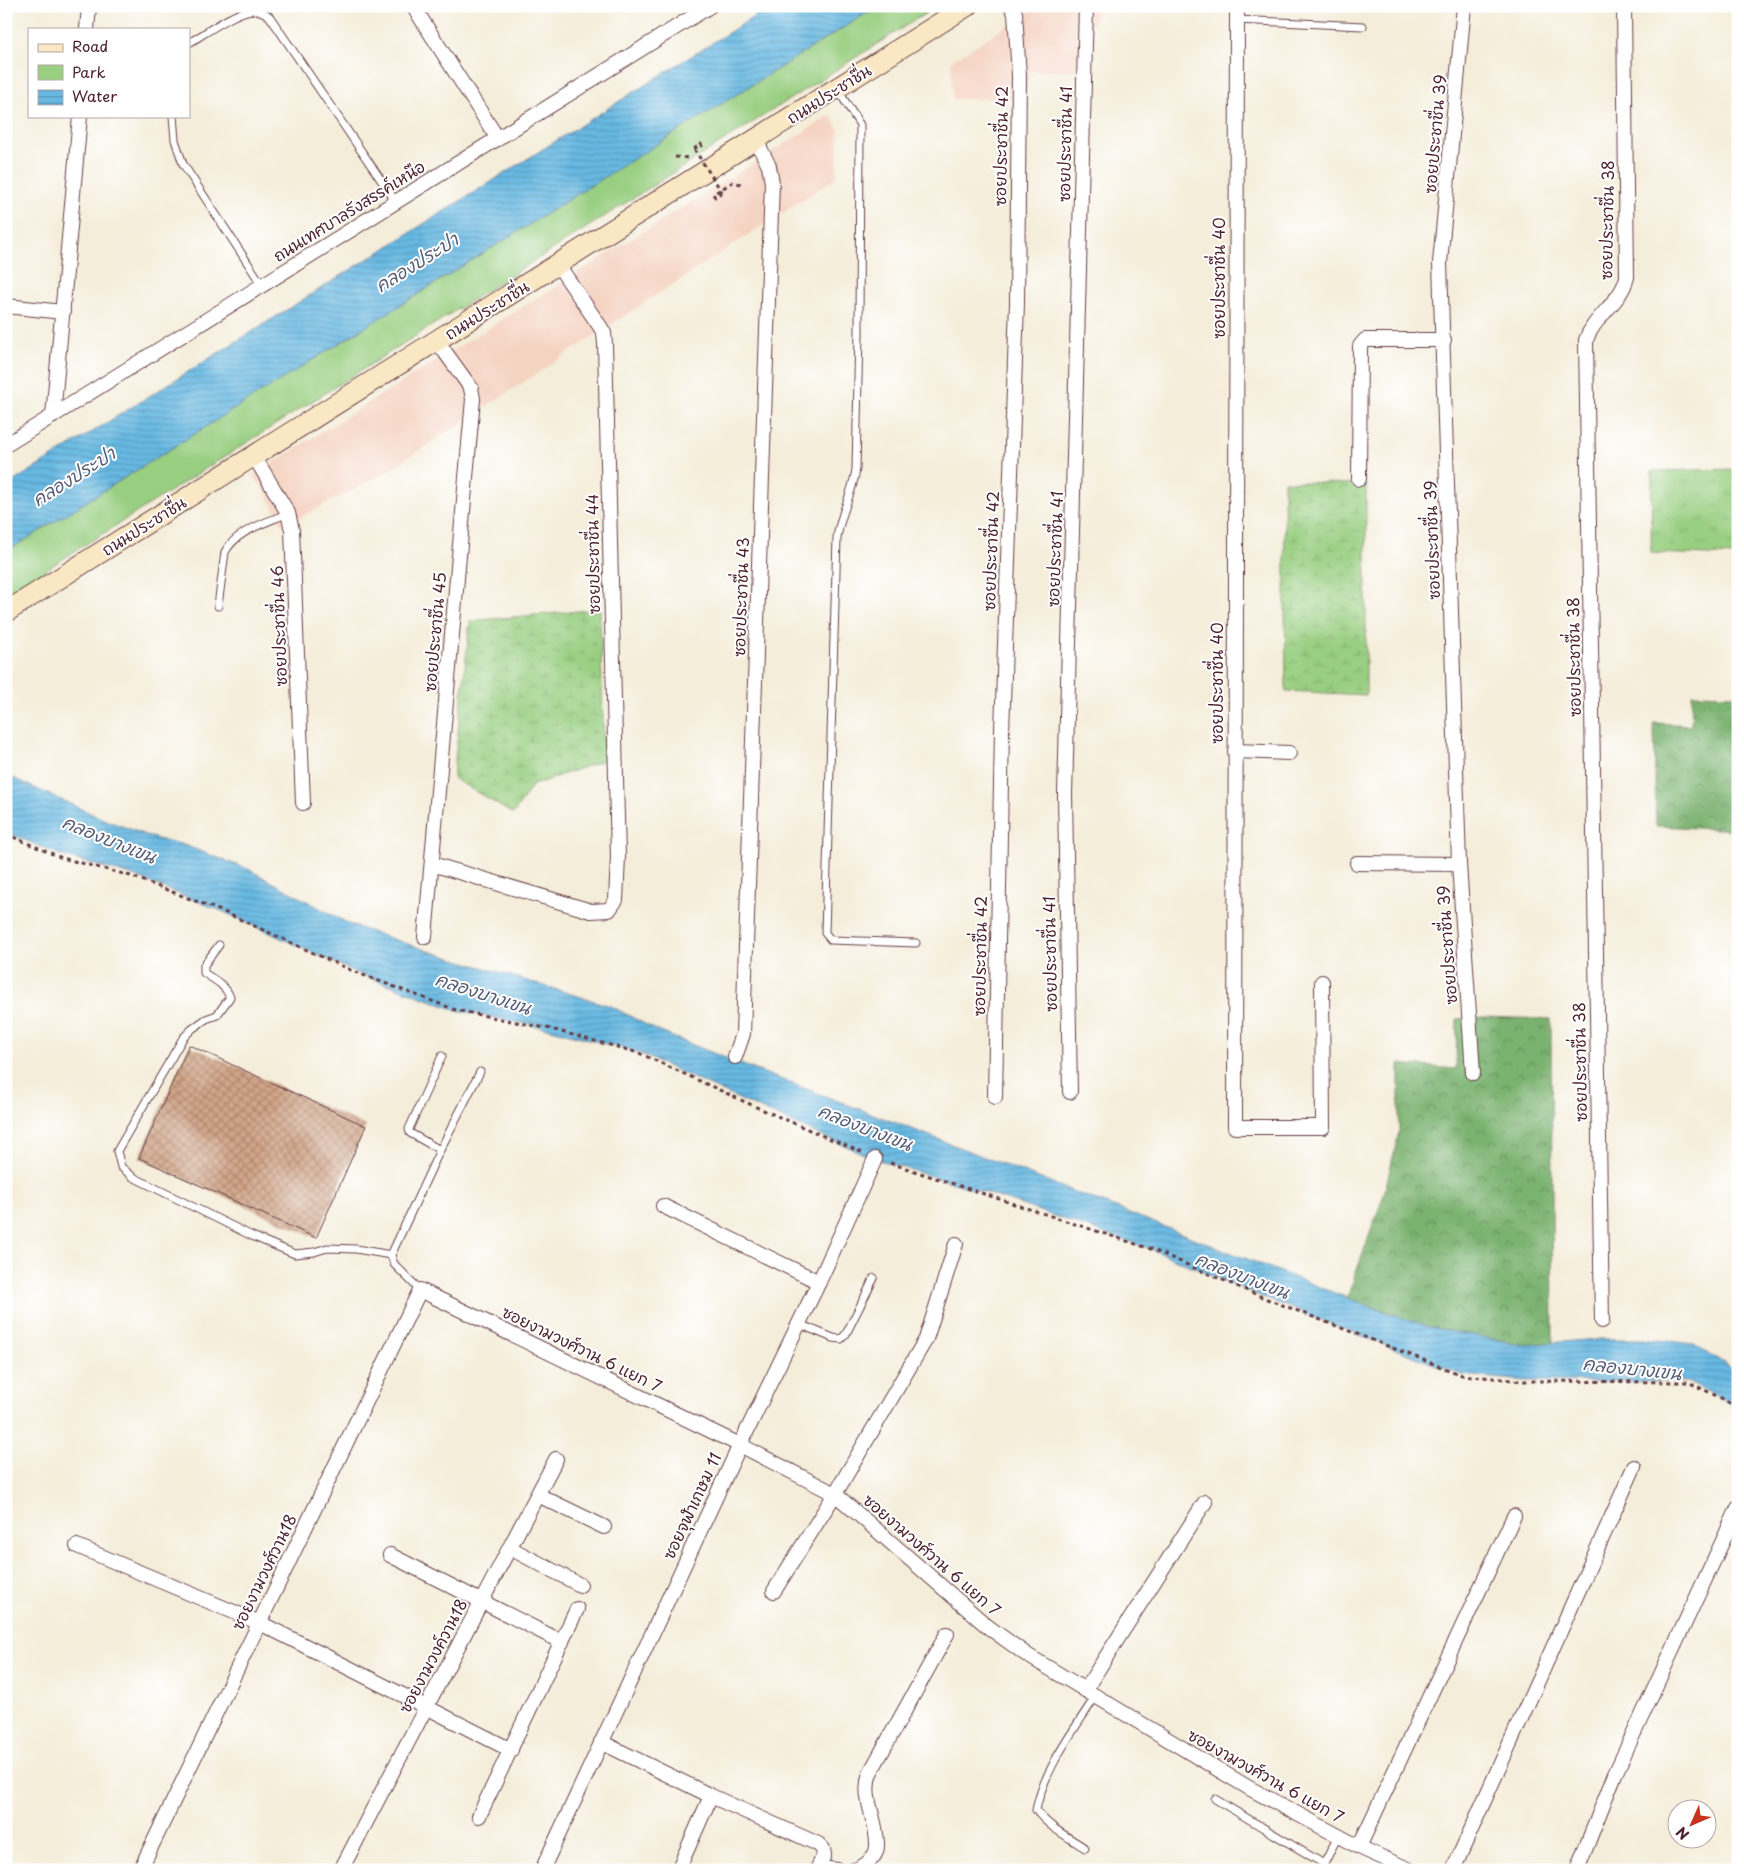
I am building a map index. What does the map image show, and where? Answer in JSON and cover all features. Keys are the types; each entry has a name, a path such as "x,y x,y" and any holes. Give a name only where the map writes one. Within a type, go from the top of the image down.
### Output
{"main road":[{"name":"ถนนประชาชื่น","path":"6,612 967,6"}],"street":[{"path":"87,28 89,6"},
{"path":"413,6 498,138"},
{"name":"ถนนเทศบาลรังสรรค์เหนือ","path":"6,445 710,6"},
{"name":"ซอยประชาชื่น 42","path":"994,1097 1002,731 1017,304 1019,76 1015,13 1011,6"},
{"name":"ซอยประชาชื่น 41","path":"1070,1092 1065,794 1086,6"},
{"name":"ซอยประชาชื่น 39","path":"1464,6 1440,263 1444,340 1459,864 1473,1073"},
{"name":"ซอยประชาชื่น 38","path":"1602,1321 1586,340 1589,331 1624,288 1627,277 1624,6"},
{"name":"ซอยประชาชื่น 40","path":"1237,13 1235,1126 1323,1127 1322,982"},
{"path":"53,416 80,118"},
{"name":"ซอยประชาชื่น 43","path":"735,1057 743,1034 772,183 770,166 756,140"},
{"name":"ซอยประชาชื่น 44","path":"432,864 590,911 609,910 616,900 618,857 604,333 558,265"},
{"path":"6,306 63,312"},
{"path":"1358,479 1360,346 1366,340 1377,338 1444,340"},
{"name":"ซอยประชาชื่น 45","path":"426,937 473,399 471,388 438,341"},
{"name":"ซอยประชาชื่น 46","path":"254,456 288,513 292,530 303,803"},
{"path":"1235,751 1288,753"},
{"path":"1357,863 1459,864"},
{"name":"ซอยจุฬาเกษม 11","path":"542,1870 875,1159"},
{"path":"663,1206 819,1282"},
{"path":"774,1591 835,1494 926,1339 956,1244"},
{"name":"ซอยงามวงศ์วาน 6 แยก 7","path":"420,1290 740,1445 835,1494 987,1626 1027,1655 1249,1788 1359,1847 1410,1870"},
{"name":"ซอยงามวงศ์วาน18","path":"140,1870 420,1290"},
{"name":"ซอยงามวงค์วาน18","path":"341,1870 556,1459"},
{"path":"1453,1870 1634,1467"},
{"path":"538,1495 604,1527"},
{"path":"1090,1694 1204,1502"},
{"path":"1577,1870 1614,1774 1738,1508"},
{"path":"1359,1847 1514,1516"},
{"path":"78,1546 260,1623 511,1750"},
{"path":"510,1548 580,1585"},
{"path":"390,1555 562,1642"},
{"path":"479,1816 577,1609"},
{"path":"854,1870 867,1864 874,1856 877,1847 867,1795 867,1782 870,1773 948,1634"},
{"path":"602,1742 711,1796 818,1844 823,1849 824,1855 817,1869 838,1870"},
{"path":"678,1870 711,1796"}],"lane":[{"path":"190,42 250,8 264,12 270,17 396,202"},
{"path":"1237,13 1362,26"},
{"path":"837,89 860,125 859,343 856,469 837,538 825,934 831,940 916,943"},
{"path":"173,118 174,140 183,164 262,285"},
{"path":"218,606 225,552 228,547 240,535 288,513"},
{"path":"219,945 204,965 204,973 222,984 230,997 217,1015 206,1019 182,1038 117,1151 121,1167 133,1177 252,1236 295,1254 314,1252 327,1248 356,1249 391,1255"},
{"path":"440,1150 410,1133 409,1129 442,1056"},
{"path":"420,1290 394,1264 391,1255 440,1150 480,1072"},
{"path":"799,1324 833,1338 841,1339 846,1334 874,1278"},
{"path":"1085,1848 1051,1825 1036,1810 1039,1794 1090,1694"},
{"path":"1215,1799 1323,1867 1338,1836"}],"path":[{"path":"675,157 687,159 704,148 701,144 694,149 722,192 715,196 713,194 733,182 741,184"}],"shaded area":[{"path":"1038,6 1126,6 1097,12 1075,70 1030,71 1025,99 953,99 951,61"},
{"path":"831,115 839,131 837,177 383,474 283,526 265,491 253,475"}],"green space":[{"path":"878,6 937,6 6,595 6,552"},
{"path":"1738,469 1738,556 1651,553 1652,471"},
{"path":"1284,481 1366,485 1366,695 1286,691"},
{"path":"600,609 604,760 533,785 513,814 453,778 470,621"},
{"path":"1692,694 1738,695 1738,830 1656,826 1654,723 1691,725"},
{"path":"1482,1017 1551,1019 1553,1343 1525,1345 1429,1327 1347,1298 1384,1194 1399,1132 1399,1064 1456,1069 1457,1019"}],"water":[{"name":"คลองประปา","path":"771,6 878,6 6,552 6,486"},
{"name":"คลองบางเขน","path":"6,775 108,821 157,839 181,844 248,869 351,925 435,953 611,1006 658,1031 748,1067 1366,1305 1429,1327 1524,1345 1598,1339 1649,1339 1694,1344 1738,1372 1738,1409 1723,1399 1688,1382 1524,1381 1462,1375 1262,1297 1151,1249 983,1192 875,1159 639,1053 551,1029 456,1010 355,972 224,912 131,875 63,856 6,832"}],"building":[{"path":"189,1045 366,1126 316,1238 139,1158"}]}
